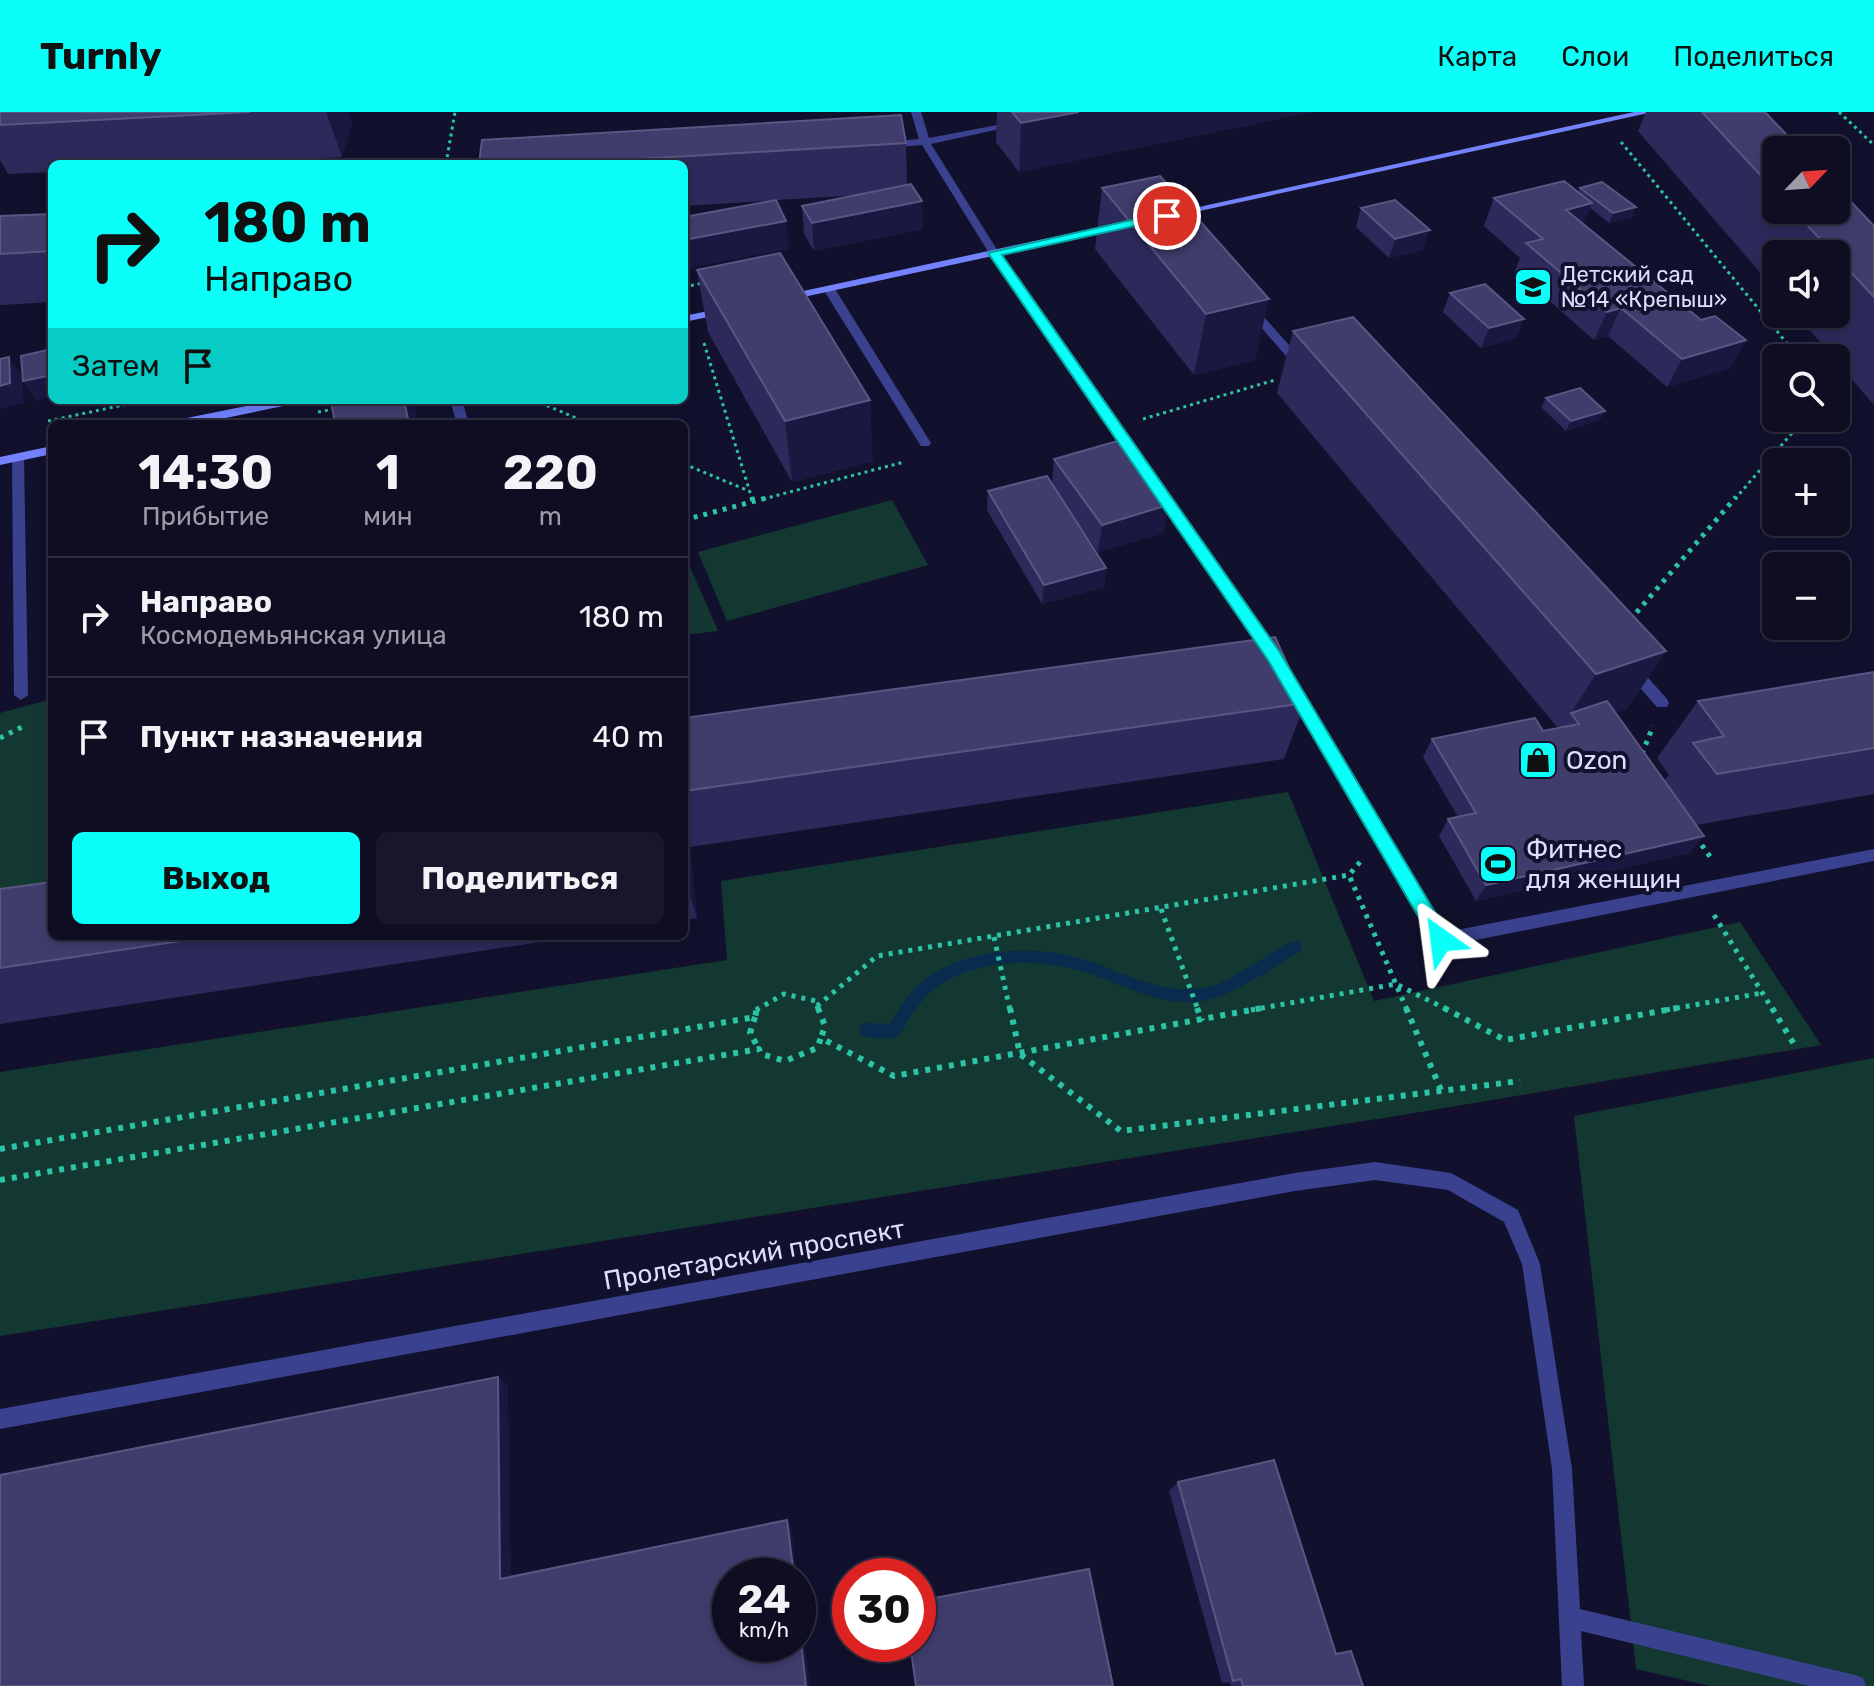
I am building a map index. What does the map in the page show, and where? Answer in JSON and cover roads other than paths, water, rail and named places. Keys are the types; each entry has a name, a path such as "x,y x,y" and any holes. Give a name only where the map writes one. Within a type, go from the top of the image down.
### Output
{"street":[{"path":"916,112 925,142 994,253 1275,665 1441,940 1874,855"},
{"path":"1153,219 1171,220 1648,112"},
{"path":"872,145 925,142 1032,121"},
{"path":"769,301 1124,225"},
{"path":"829,289 925,443"},
{"path":"1246,304 1296,360 1326,352"},
{"path":"688,318 738,308"},
{"path":"196,420 274,404"},
{"path":"0,461 48,451"},
{"path":"18,457 21,695"},
{"path":"1609,644 1662,703"},
{"name":"Пролетарский проспект","path":"0,1419 1322,1178 1375,1171 1451,1182 1511,1216 1531,1264 1562,1469 1572,1618"},
{"path":"1573,1686 1572,1618 1855,1686"}],"waterway":[{"path":"866,1030 894,1031 912,1002 936,980 967,966 1000,958 1051,958 1149,989 1203,995 1235,982 1295,947"}],"place":[{"name":"Детский сад №14 «Крепыш»","path":"1533,287"},
{"name":"Ozon","path":"1538,760"},
{"name":"Фитнес для женщин","path":"1498,864"}]}
